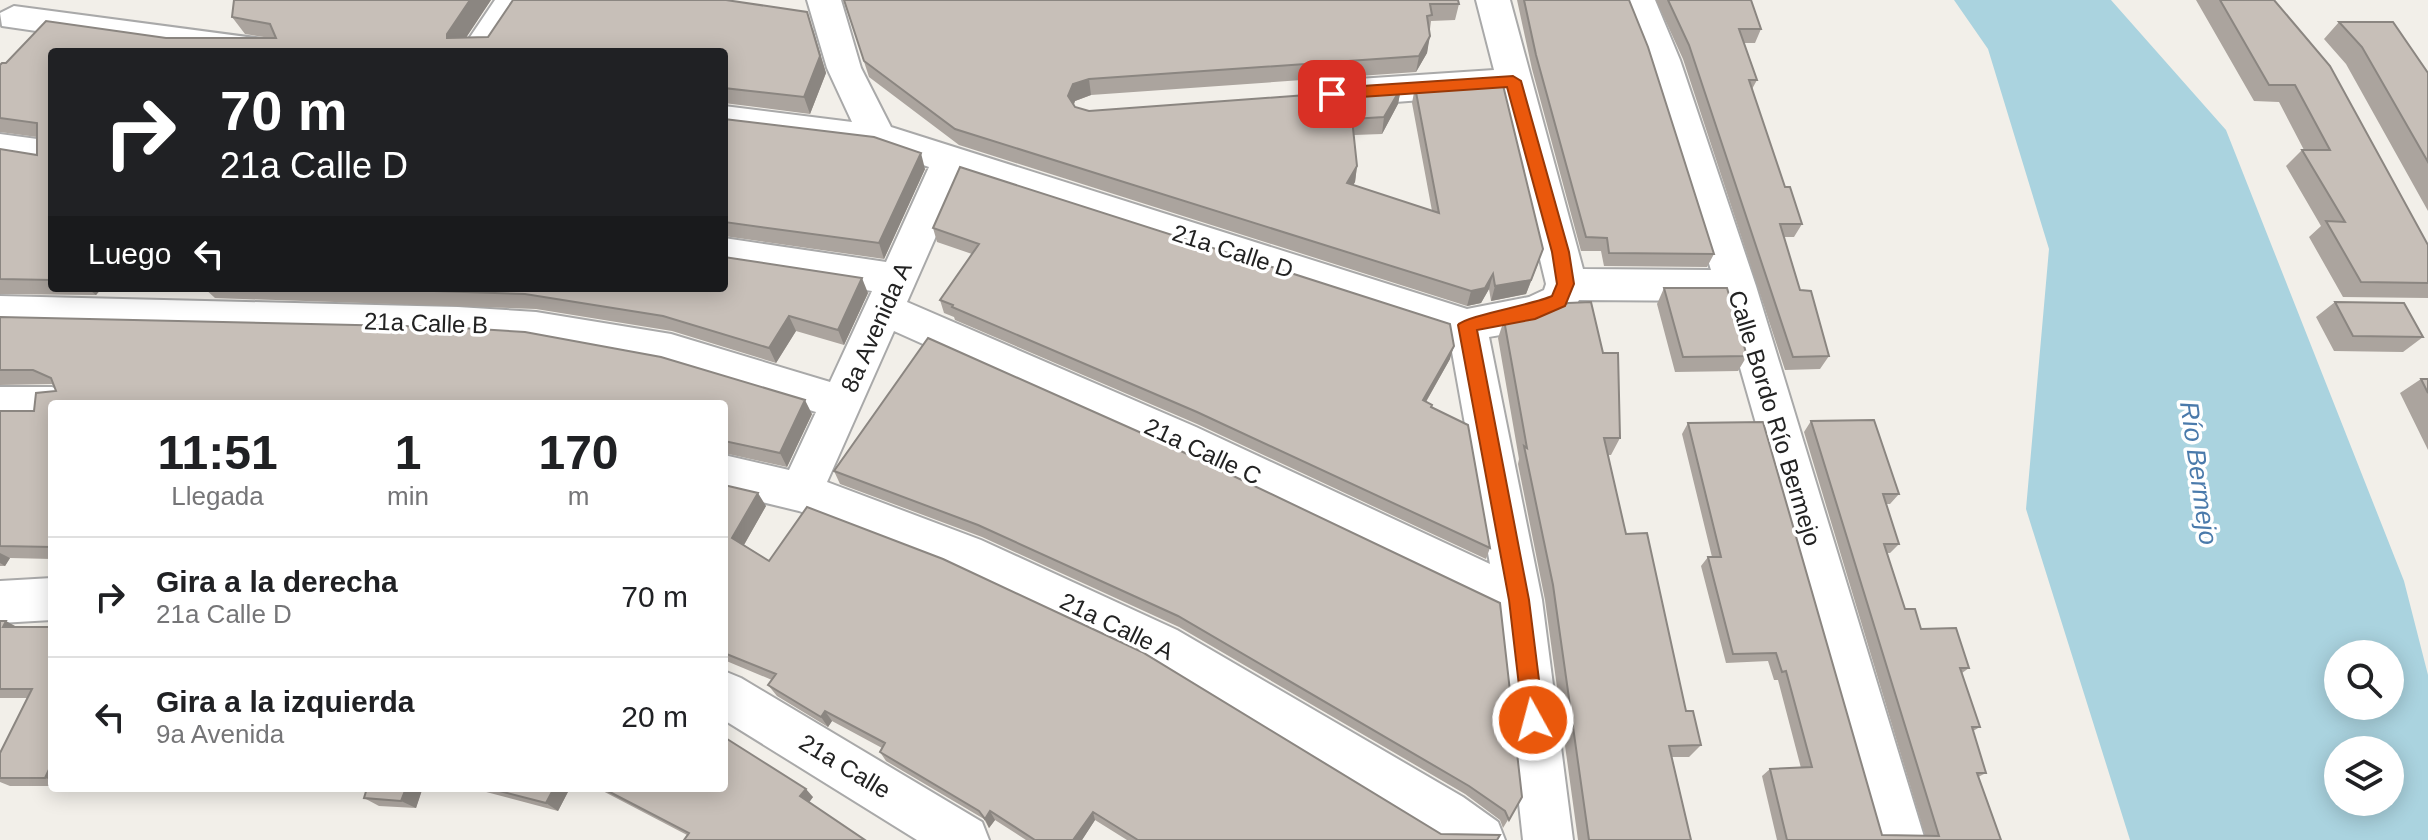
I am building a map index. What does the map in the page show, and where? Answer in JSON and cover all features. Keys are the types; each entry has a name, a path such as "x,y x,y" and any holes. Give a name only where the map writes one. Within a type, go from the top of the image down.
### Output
{"street":[{"path":"480,48 513,0"},
{"path":"1493,0 1566,284 1736,286"},
{"name":"Calle Bordo Río Bermejo","path":"1638,0 1663,60 1736,286 1900,840"},
{"path":"817,9 877,136"},
{"path":"15,16 242,48"},
{"path":"1310,95 1513,81"},
{"name":"21a Calle D","path":"728,120 835,134 877,136 950,162 1467,325 1535,312 1559,301 1566,284"},
{"path":"0,147 48,154"},
{"name":"8a Avenida A","path":"801,492 950,162"},
{"name":"21a Calle C","path":"728,254 891,294 1181,440 1519,600"},
{"name":"21a Calle B","path":"0,312 303,304 458,323 536,328 671,351 842,403"},
{"path":"1467,325 1519,600 1548,840"},
{"path":"0,405 48,405"},
{"name":"21a Calle A","path":"728,475 801,492 965,554 1161,645 1445,815 1480,840"},
{"path":"0,602 48,599"},
{"name":"21a Calle","path":"728,696 964,840"}],"water":[{"name":"Río Bermejo","path":"1954,0 2111,0 2226,130 2404,581 2428,675 2428,840 2130,840 2026,509 2049,249 1988,49"}],"building":[{"path":"234,0 470,0 447,38 488,37 513,0 726,0 807,12 820,56 804,97 728,88 728,48 48,48 48,280 0,279 0,149 37,155 37,123 0,118 0,65 6,63 46,21 166,38 276,38 270,24 232,17"},
{"path":"844,0 1458,0 1459,4 1430,4 1432,15 1427,16 1430,36 1419,56 1089,79 1073,84 1068,96 1075,107 1089,111 1401,88 1384,117 1352,119 1357,166 1347,183 1439,213 1415,87 1502,81 1543,249 1531,280 1495,286 1493,274 1485,288 1471,291 955,129 864,61"},
{"path":"1524,0 1629,0 1648,47 1714,254 1609,253 1607,238 1586,237"},
{"path":"1668,0 1751,0 1761,29 1739,29 1757,80 1749,80 1785,187 1790,187 1802,224 1780,224 1800,290 1811,291 1829,356 1793,357 1689,45"},
{"path":"2220,0 2274,0 2330,66 2428,245 2428,283 2361,282 2326,221 2345,222 2302,150 2330,150 2295,85 2269,85"},
{"path":"2339,22 2393,22 2428,73 2428,162 2362,47"},
{"path":"728,119 874,137 921,153 879,243 728,223"},
{"path":"960,167 1450,324 1454,346 1423,400 1468,425 1490,548 1197,412 940,300 979,244 933,228"},
{"path":"728,258 862,278 838,330 789,316 769,348 663,316 525,294 464,292 728,292"},
{"path":"1664,288 1727,288 1747,356 1683,357"},
{"path":"1591,302 1603,353 1618,353 1620,438 1604,438 1626,534 1647,533 1686,711 1693,711 1701,745 1669,746 1691,840 1589,840 1553,585 1524,446 1527,448 1504,320 1548,311 1568,303"},
{"path":"2335,302 2404,303 2423,337 2353,336"},
{"path":"0,317 446,327 525,332 661,357 805,400 780,453 728,442 728,400 48,400 48,547 0,546 0,411 34,411 36,393 56,391 51,378 33,370 0,370"},
{"path":"928,338 1164,443 1500,603 1522,797 1509,820 1505,811 1469,786 1178,616 978,525 834,471"},
{"path":"2421,379 2428,379 2428,393"},
{"path":"1874,420 1899,494 1883,494 1899,544 1884,544 1905,609 1915,609 1921,629 1956,628 1969,668 1960,668 1980,727 1972,727 1986,773 1977,773 2001,840 1787,840 1770,769 1812,767 1786,671 1782,672 1776,653 1733,654 1708,557 1721,557 1688,423 1763,422 1882,835 1939,836 1811,421"},
{"path":"728,486 758,493 732,538 769,561 807,507 943,559 1142,652 1441,834 1500,835 1497,840 1138,840 1093,812 1073,840 1035,840 990,811 985,819 979,811 880,752 885,743 825,711 821,717 768,685 776,674 728,655"},
{"path":"0,621 6,621 3,627 48,627 48,772 45,778 0,778 0,753 32,689 0,689"},
{"path":"728,740 806,789 800,796 865,840 684,840 689,833 610,792 728,792"},
{"path":"366,792 404,792 401,801 364,798"},
{"path":"503,792 552,792 546,803"}],"route":[{"path":"1332,94 1513,81 1566,284 1559,301 1535,312 1467,325 1519,600 1533,720"}]}
